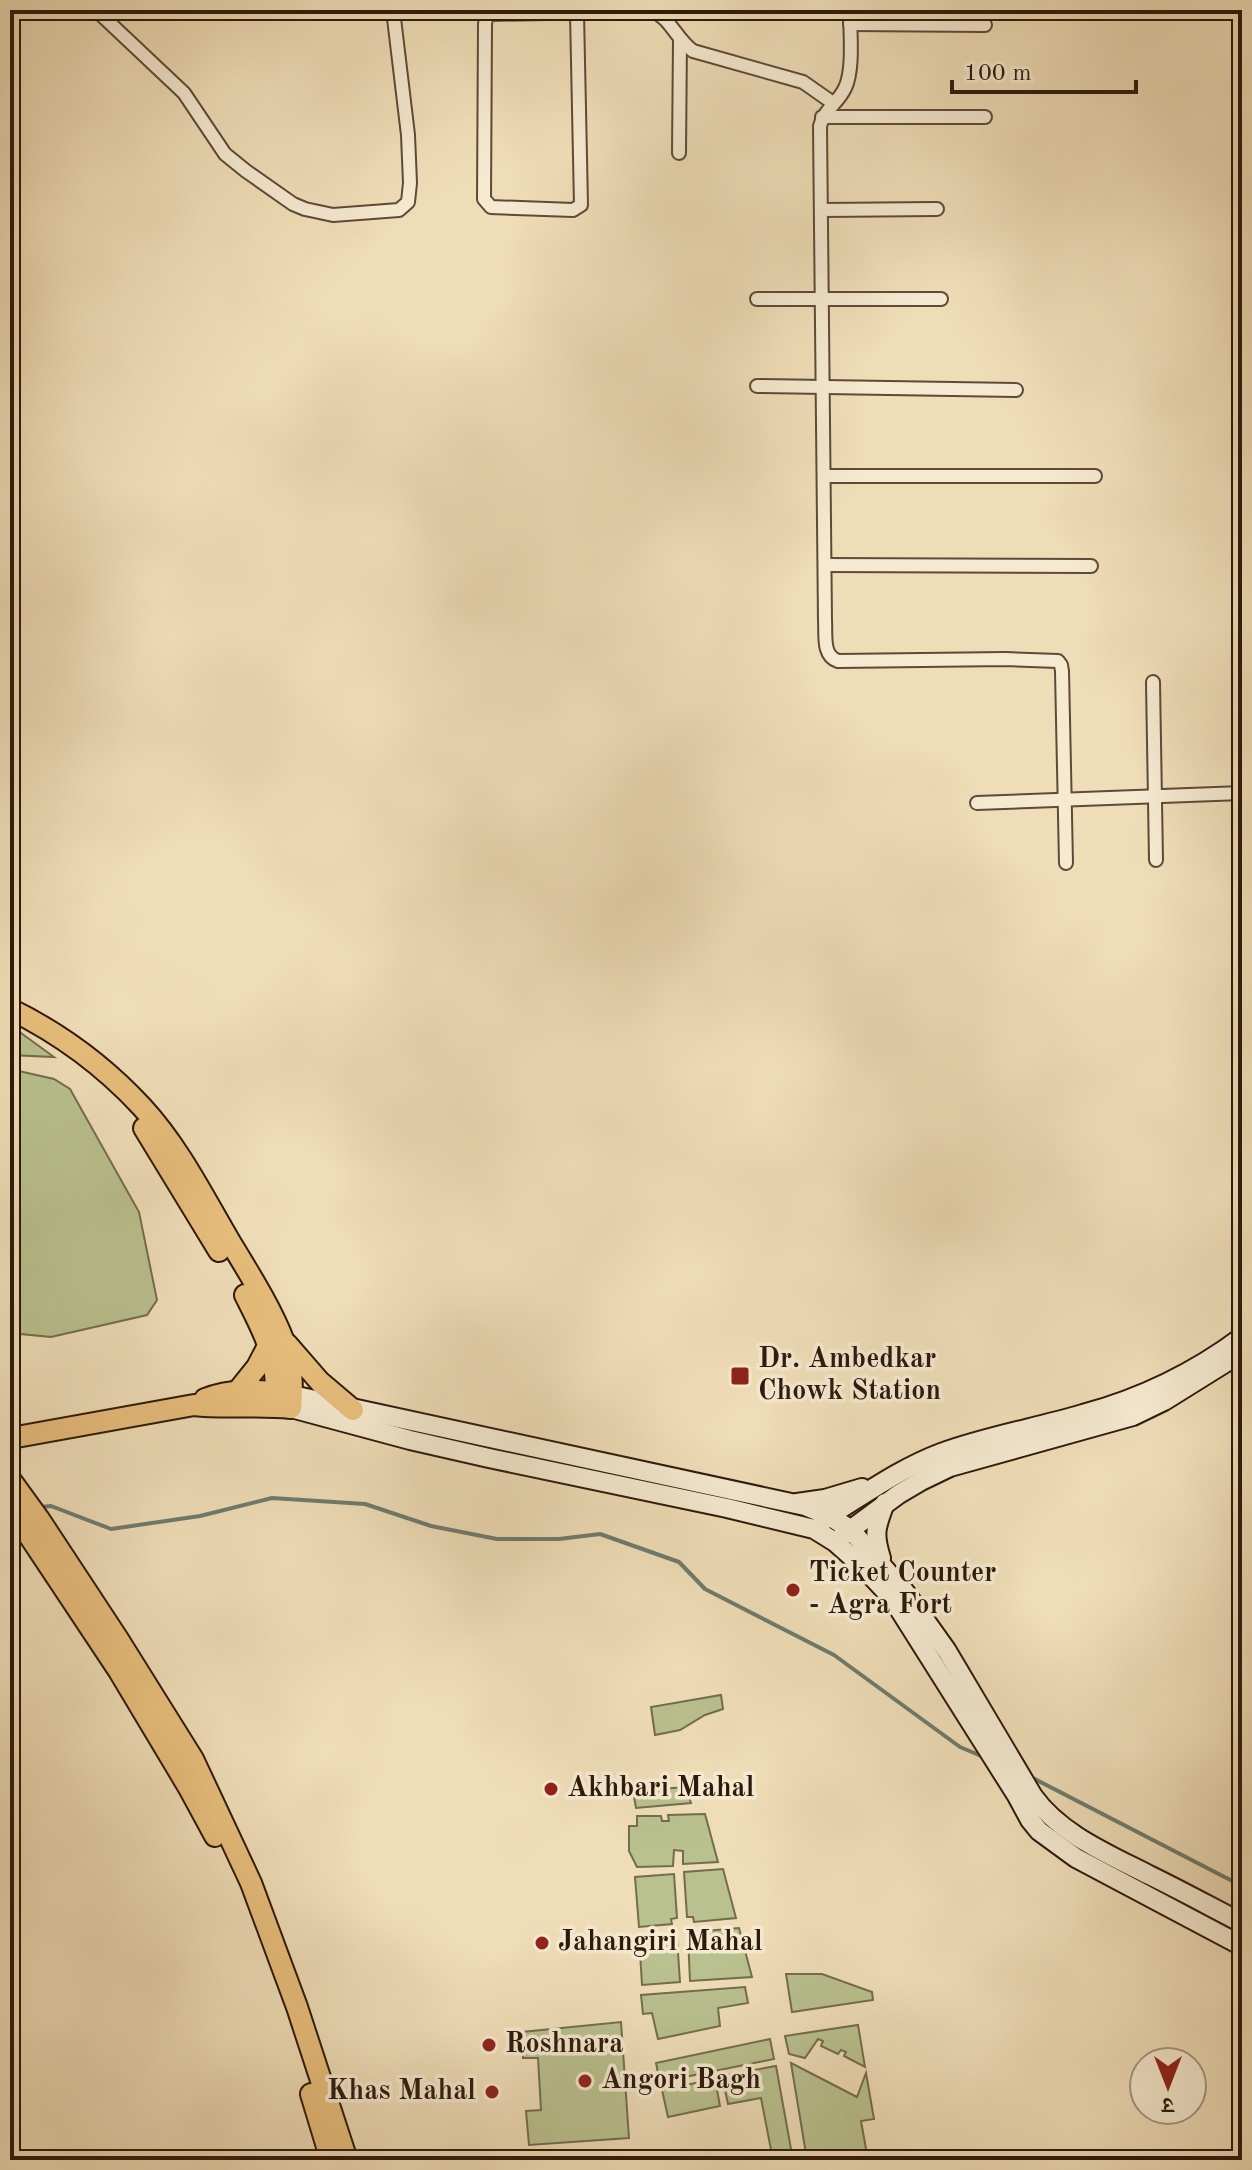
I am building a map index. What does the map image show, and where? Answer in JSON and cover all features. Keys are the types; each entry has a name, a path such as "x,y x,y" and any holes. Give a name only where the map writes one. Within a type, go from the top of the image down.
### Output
{"main road":[{"path":"10,1009 68,1043 127,1092 144,1128 276,1342 353,1410"},
{"path":"814,1529 829,1516 909,1468 967,1445 1083,1414 1139,1395 1242,1337"},
{"path":"237,1392 276,1342"},
{"path":"276,1342 274,1360 284,1400"},
{"path":"835,1542 885,1503 950,1467 1133,1416 1164,1401 1242,1352"},
{"path":"10,1443 194,1405 208,1398 237,1392 353,1410 795,1504 829,1516 850,1529 883,1565 939,1639 956,1683"},
{"path":"194,1405 211,1407 284,1400 476,1455 814,1529 835,1542 869,1573 892,1598 956,1683 1025,1796 1030,1820 1039,1831 1104,1875 1242,1946"},
{"path":"795,1504 825,1499 890,1479"},
{"path":"13,1492 212,1830 264,1953 331,2160"},
{"path":"883,1565 875,1539 885,1503"},
{"path":"33,1525 118,1639 193,1759 251,1883 297,2007 347,2160"},
{"path":"1025,1796 1060,1824 1114,1857 1242,1923"},
{"path":"1104,1875 1114,1857"}],"street":[{"path":"96,10 184,93 233,161 293,204 333,215 399,210 408,202 408,135 393,10"},
{"path":"850,10 848,81 822,117 820,126 828,654 838,661 1058,661 1062,671 1066,863"},
{"path":"577,13 581,205 573,210 491,207 484,199 486,18 495,13 653,11 663,17 680,40 693,51 803,82 833,103"},
{"path":"850,24 985,25"},
{"path":"679,153 680,40"},
{"path":"822,117 985,117"},
{"path":"822,210 937,209"},
{"path":"757,299 941,299"},
{"path":"757,386 1016,390"},
{"path":"824,476 1095,476"},
{"path":"825,565 1091,566"},
{"path":"1153,682 1156,860"},
{"path":"977,803 1242,793"}],"green space":[{"path":"10,1025 54,1057 10,1055"},
{"path":"10,1069 54,1079 70,1089 139,1212 157,1300 147,1315 51,1337 10,1333"},
{"path":"721,1695 723,1709 705,1715 680,1730 655,1735 651,1707"},
{"path":"686,1787 691,1803 636,1808 633,1791"},
{"path":"705,1814 718,1862 683,1864 683,1851 674,1850 673,1866 637,1867 629,1851 629,1826 637,1826 637,1816 661,1816 662,1821 669,1821 668,1815"},
{"path":"723,1869 736,1918 694,1922 693,1917 687,1917 684,1872"},
{"path":"674,1874 677,1918 671,1919 672,1924 639,1927 635,1877"},
{"path":"739,1928 752,1977 690,1981 688,1937 694,1937 694,1932"},
{"path":"672,1934 673,1938 677,1938 680,1982 642,1985 639,1936"},
{"path":"786,1974 822,1974 872,1992 873,2000 792,2012"},
{"path":"745,1987 748,2003 718,2008 720,2026 658,2039 652,2013 643,2014 641,1995"},
{"path":"621,2022 629,2138 529,2145 526,2111 541,2110 538,2058 523,2058 522,2032"},
{"path":"858,2025 865,2067 844,2056 846,2052 841,2050 838,2054 821,2046 823,2041 818,2039 805,2058 789,2054 785,2036"},
{"path":"770,2039 774,2059 660,2082 656,2063"},
{"path":"791,2063 857,2097 866,2073 874,2119 861,2121 868,2160 837,2160 825,2151 818,2153 814,2160 807,2160"},
{"path":"776,2066 793,2160 773,2160 761,2098 728,2104 722,2076"},
{"path":"715,2079 720,2106 668,2117 662,2090"}],"waterway":[{"path":"40,1507 51,1506 111,1529 200,1516 272,1498 365,1504 431,1526 497,1539 559,1539 600,1534 679,1562 705,1589 834,1655 960,1747 986,1758"},
{"path":"1027,1775 1242,1886"}],"place":[{"name":"Dr. Ambedkar Chowk Station","path":"740,1376"},
{"name":"Ticket Counter - Agra Fort","path":"793,1590"},
{"name":"Akhbari Mahal","path":"551,1789"},
{"name":"Jahangiri Mahal","path":"542,1943"},
{"name":"Roshnara","path":"489,2045"},
{"name":"Angori Bagh","path":"585,2081"},
{"name":"Khas Mahal","path":"492,2092"}]}
